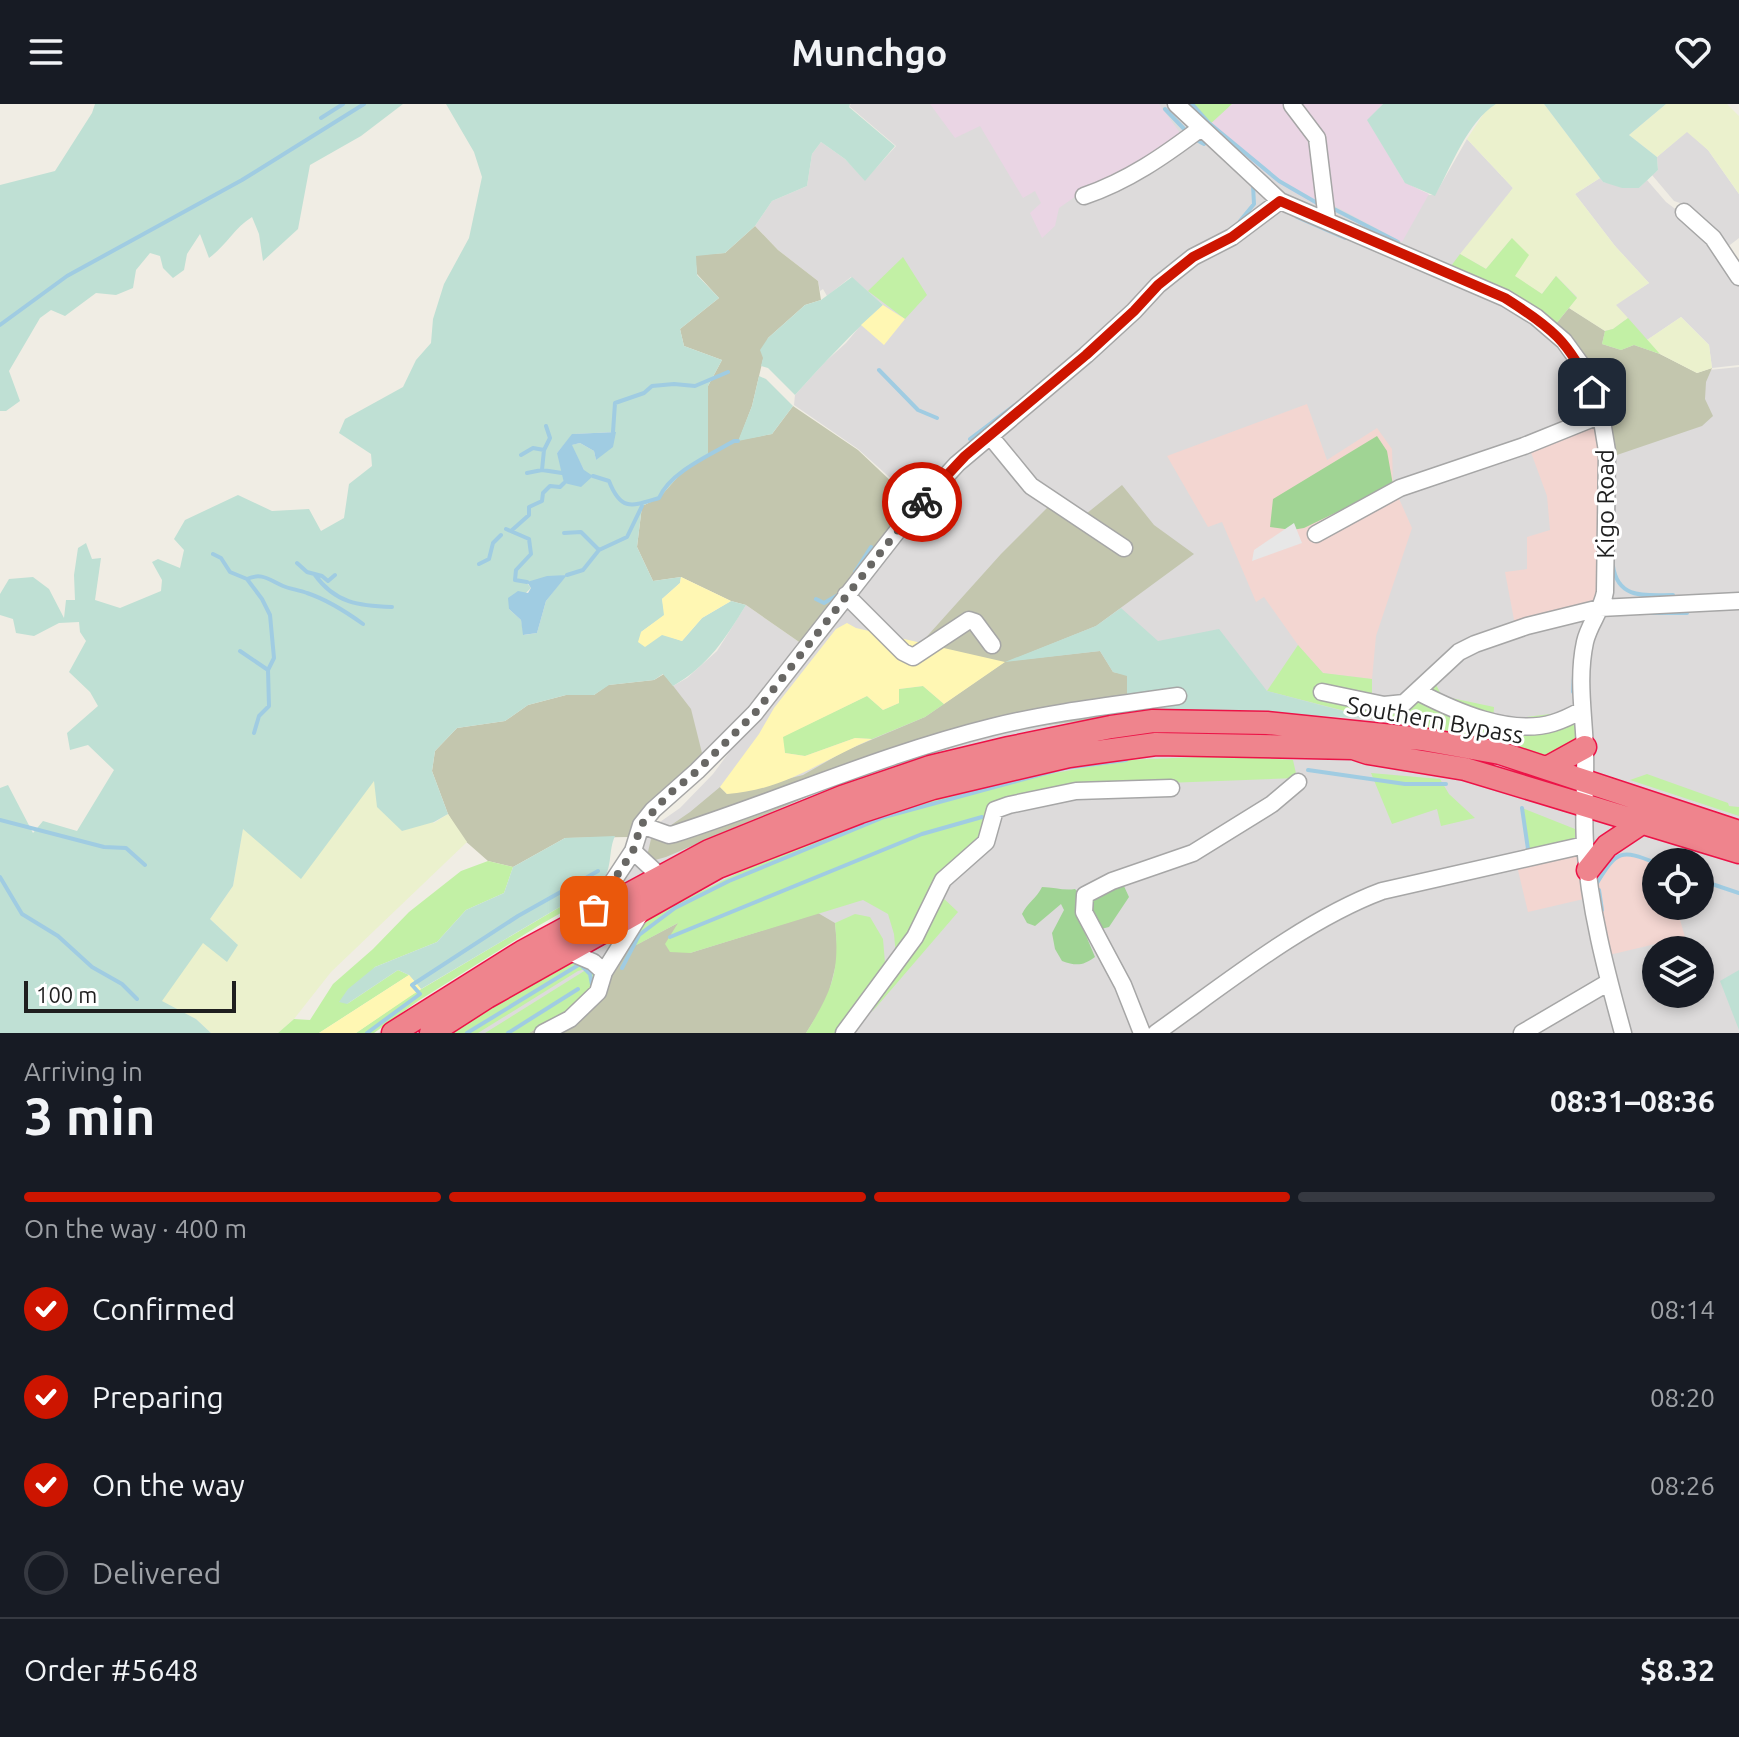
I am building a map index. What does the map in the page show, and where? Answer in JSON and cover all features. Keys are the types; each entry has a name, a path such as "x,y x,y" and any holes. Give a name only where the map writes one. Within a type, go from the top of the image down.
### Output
{"highway":[{"name":"Southern Bypass","path":"1112,738 1153,721 1338,729 1410,737 1500,753 1739,832"},
{"path":"393,1033 594,910 709,851 842,797 930,767 1112,738"},
{"path":"431,1033 487,997 718,867 860,812 933,788 1112,738"},
{"name":"Southern Bypass","path":"1112,738 1353,748 1465,769 1739,852"},
{"path":"1547,768 1585,747"},
{"path":"1588,870 1607,846 1643,822"}],"street":[{"name":"Kigo Road","path":"1176,104 1280,201 1505,298 1536,317 1564,341 1580,363 1601,415 1607,451 1605,592 1585,642 1580,683 1585,747 1585,845 1600,945 1623,1033"},
{"path":"1292,105 1317,138 1327,220"},
{"path":"1084,196 1116,184 1159,159 1201,128"},
{"path":"594,910 633,851 641,825 668,795 697,771 755,713 906,520 965,456 1086,355 1158,285 1193,257 1232,237 1280,201"},
{"path":"1684,212 1713,238 1739,277"},
{"path":"1316,534 1400,488 1524,446 1601,415"},
{"path":"990,436 1031,486 1124,548"},
{"path":"846,595 903,652 913,657 969,620 975,622 992,645"},
{"path":"1322,692 1392,705 1404,703 1451,659 1475,644 1527,626 1600,608 1739,601"},
{"path":"1418,692 1439,703 1505,724 1552,724 1582,710"},
{"path":"641,825 674,834 908,751 993,727 1178,696"},
{"path":"1142,1033 1123,985 1084,912 1085,895 1112,881 1193,853 1272,804 1298,782"},
{"path":"844,1033 915,937 943,880 986,842 995,810 1076,791 1171,788"},
{"path":"1156,1033 1318,921 1352,902 1382,891 1585,845"},
{"path":"633,851 661,877"},
{"path":"543,1033 570,1019 598,992 604,972 644,907"},
{"path":"567,951 593,962 604,972"},
{"path":"1522,1033 1609,982"}],"shaded area":[{"path":"95,104 403,104 361,136 310,165 298,229 263,261 259,234 252,217 209,258 200,234 187,254 184,270 173,278 163,268 160,256 150,253 136,270 133,288 116,295 96,293 65,316 51,310 40,318 9,371 20,401 6,411 0,411 0,185 55,171"},
{"path":"446,104 850,104 849,107 895,146 865,181 845,159 821,142 812,154 807,186 772,201 755,226 725,253 696,256 697,275 719,298 680,329 684,346 722,360 708,386 708,456 683,471 659,498 642,506 637,547 653,581 681,577 680,583 662,599 665,615 641,632 662,634 682,641 702,618 731,601 746,605 706,660 673,686 663,674 654,680 609,685 594,695 566,695 528,705 505,721 457,728 435,751 432,771 448,814 434,822 402,831 377,807 374,781 301,879 243,829 233,886 210,919 238,945 227,962 203,943 162,1001 196,1019 211,1033 0,1033 0,788 8,785 33,833 43,821 77,831 114,770 88,745 70,750 67,733 98,706 90,692 69,672 86,641 80,632 79,622 59,623 34,636 16,633 13,619 0,615 0,594 9,579 33,577 49,589 64,618 66,600 75,600 74,575 78,548 86,543 92,559 101,558 95,600 120,608 161,591 162,580 152,562 158,559 180,568 184,550 174,539 185,520 238,495 272,511 309,509 321,531 344,518 349,484 372,466 371,454 339,433 345,419 403,387 416,360 431,343 433,319 444,284 469,238 482,177 474,152","holes":["615,432 596,460 594,451 580,443 571,445 584,470 557,453 573,434","566,575 546,601 537,633 524,635 521,620 509,609 531,588 527,583"]},
{"path":"930,104 1159,104 1183,137 1131,171 1082,192 1059,208 1055,226 1042,238 1030,213 1041,203 1035,191 1023,198 980,126 955,138"},
{"path":"1226,104 1229,108 1269,104 1428,195 1435,195 1467,139 1513,188 1510,192 1660,359 1693,377 1709,370 1739,367 1739,1033 378,1033 429,996 598,896 647,831 680,808 713,774 916,501 858,449 794,405 795,395 883,305 851,277 827,296 823,289 820,291 818,281 778,250 755,226 772,201 807,186 812,154 821,142 845,159 865,180 896,146 849,106"},
{"path":"1232,104 1383,104 1368,120 1405,183 1429,194 1402,242 1329,203 1314,204 1278,183 1208,126"},
{"path":"1383,104 1496,104 1469,133 1435,196 1405,183 1367,120"},
{"path":"1496,104 1544,104 1600,178 1575,194 1615,246 1649,283 1616,305 1628,318 1613,329 1605,331 1569,308 1577,297 1556,276 1542,294 1514,276 1512,238 1486,269 1460,254 1513,188 1467,139 1486,110"},
{"path":"1544,104 1666,104 1629,135 1657,157 1658,170 1639,188 1622,188 1603,182"},
{"path":"1666,104 1727,104 1739,116 1739,194 1708,150 1687,132 1657,157 1629,135"},
{"path":"1687,131 1708,150 1739,194 1739,238 1726,248 1714,232 1674,201 1652,175 1658,170 1657,157"},
{"path":"1600,178 1603,182 1639,188 1647,180 1666,202 1698,226 1719,253 1739,286 1739,365 1712,368 1709,345 1681,317 1647,340 1615,305 1649,283 1615,246 1575,194"},
{"path":"755,226 778,250 818,281 821,300 805,305 768,338 752,406 739,440 772,434 793,406 858,450 913,502 802,644 746,605 681,577 653,581 637,547 642,506 659,498 683,471 708,456 708,386 722,360 684,346 680,329 719,298 697,274 695,255 725,253"},
{"path":"852,277 883,305 795,395 768,368 761,366 763,358 760,350 768,338 805,305 821,300"},
{"path":"1569,308 1605,331 1602,344 1621,350 1634,345 1697,373 1712,368 1706,382 1705,399 1713,416 1702,426 1614,456 1608,416 1588,360 1575,342 1555,325"},
{"path":"1681,317 1709,345 1712,368 1697,373 1660,354 1647,340"},
{"path":"759,376 793,406 772,434 738,441 752,406"},
{"path":"1307,404 1327,460 1377,428 1392,449 1393,485 1412,528 1376,636 1372,679 1323,673 1298,645 1264,597 1256,602 1222,522 1208,527 1167,456"},
{"path":"1594,425 1599,448 1597,527 1600,597 1589,609 1515,625 1505,572 1527,569 1527,537 1550,530 1547,496 1529,447"},
{"path":"616,432 613,447 596,460 594,451 580,443 572,445 584,470 593,476 581,487 564,483 557,453 572,434"},
{"path":"1122,485 1154,525 1194,554 1096,626 1009,661 1100,651 1113,672 1127,675 1127,715 1007,730 846,780 666,857 655,860 647,856 651,839 720,787 727,794 803,775 845,751 925,717 1003,663 921,643 1049,506 1076,522"},
{"path":"1294,523 1302,543 1252,561 1254,550"},
{"path":"567,575 546,601 537,633 523,635 521,620 509,609 508,598 518,591 528,593 531,588 527,582 547,576"},
{"path":"746,605 802,644 706,769 673,686 687,678 717,651"},
{"path":"1121,608 1158,641 1219,629 1267,691 1370,718 1172,710 1127,715 1127,676 1113,672 1100,651 1005,662 1096,626"},
{"path":"664,674 691,709 706,769 673,802 629,837 565,838 513,867 488,861 463,839 448,814 432,771 435,751 457,728 505,721 528,705 566,695 594,695 608,685 654,680"},
{"path":"374,779 434,823 448,814 467,842 331,972 294,1019 278,1033 211,1033 196,1019 161,1001 203,942 237,944 210,919 233,886 243,828"},
{"path":"615,836 608,871 602,882 421,989 409,975 398,970 347,1004 339,1002 348,989 375,967 437,942 466,910 504,893 513,867 565,838"},
{"path":"1580,849 1588,898 1528,912 1516,862"},
{"path":"1631,853 1642,857 1642,920 1680,920 1685,936 1642,936 1642,947 1609,955 1595,891 1609,864 1618,856"},
{"path":"818,913 835,923 838,956 827,1000 806,1033 529,1033 599,991 594,967 680,922 690,953"},
{"path":"1739,970 1739,1030 1720,981"}],"green space":[{"path":"1186,104 1232,104 1208,126"},
{"path":"1512,238 1529,255 1515,276 1542,294 1556,276 1577,298 1555,325 1518,298 1451,266 1460,254 1486,269"},
{"path":"903,257 927,295 905,319 868,291"},
{"path":"1628,318 1660,354 1634,345 1621,350 1602,344 1605,331"},
{"path":"1377,436 1387,451 1393,485 1304,528 1270,527 1273,499"},
{"path":"1298,645 1323,673 1372,679 1372,715 1413,700 1434,681 1442,696 1494,707 1493,721 1575,711 1576,748 1552,757 1473,737 1372,718 1267,691"},
{"path":"923,686 944,704 925,717 872,739 855,738 805,756 785,753 782,737 867,696 883,710 899,703 899,689"},
{"path":"1223,756 1293,760 1297,778 1087,786 1007,798 940,895 958,912 872,1012 897,968 894,934 888,914 863,900 690,953 670,952 665,944 678,923 625,951 636,929 656,914 738,873 801,846 923,802 973,788 1126,760"},
{"path":"1371,773 1440,779 1449,794 1475,818 1441,826 1437,809 1392,824"},
{"path":"1647,774 1728,803 1729,806 1739,807 1739,816 1630,780"},
{"path":"1522,808 1575,829 1575,841 1528,849"},
{"path":"488,861 513,867 504,893 466,910 437,942 375,967 347,1004 398,970 409,975 319,1033 278,1033 294,1019 310,1020 333,984 409,912 461,871"},
{"path":"602,882 596,893 418,1001 374,1033 356,1033 408,997"},
{"path":"1123,884 1129,897 1109,927 1097,930 1082,926 1095,957 1083,964 1062,961 1055,949 1052,933 1064,910 1061,904 1035,926 1027,923 1022,914 1042,887 1075,889 1080,894"},
{"path":"855,914 870,917 883,939 885,963 838,1033 806,1033 832,981 836,955 835,923"},
{"path":"571,959 594,967 599,991 529,1033 485,1033 589,968 578,971 478,1033 452,1033"}],"sand":[{"path":"883,305 905,319 884,345 861,325"},
{"path":"681,577 731,601 702,618 682,641 662,635 645,647 638,642 641,632 664,615 662,599 680,583"},
{"path":"847,623 856,628 1005,662 944,704 923,686 899,689 899,703 883,710 867,696 783,737 785,753 805,756 855,738 872,739 785,781 727,794 720,787 774,708 836,629"},
{"path":"409,975 421,989 356,1033 319,1033"}],"waterway":[{"path":"321,118 343,104"},
{"path":"0,325 67,276 242,180 364,104"},
{"path":"1192,104 1209,123 1279,181 1317,203"},
{"path":"1165,109 1187,132"},
{"path":"1195,139 1204,144"},
{"path":"1240,221 1254,204 1253,185"},
{"path":"1332,208 1398,242"},
{"path":"1297,217 1345,238"},
{"path":"879,370 918,410 937,418"},
{"path":"613,432 615,403 644,393 652,386 695,386 728,372"},
{"path":"970,439 1015,405"},
{"path":"542,470 544,450 550,438 546,426"},
{"path":"593,476 609,481 623,502 641,503 659,498 681,472 738,441"},
{"path":"521,455 533,448 544,450"},
{"path":"527,473 542,470 562,473"},
{"path":"511,531 529,515 529,507 542,501 543,493 550,486 560,487 564,483"},
{"path":"567,575 583,570 599,550 627,537 642,506"},
{"path":"506,529 529,539 531,554 516,570 515,580 527,582"},
{"path":"564,533 581,532 599,550"},
{"path":"479,564 489,559 493,543 501,535"},
{"path":"855,572 871,547"},
{"path":"213,554 221,558 230,572 247,579 270,615 274,658 268,670 269,706 259,716 254,733"},
{"path":"297,563 307,572 328,581 335,575"},
{"path":"1613,566 1616,577 1627,590 1643,595 1673,595"},
{"path":"315,575 339,597 369,606 392,607"},
{"path":"247,579 261,577 315,596 363,624"},
{"path":"816,599 824,603 838,595"},
{"path":"1646,613 1687,613"},
{"path":"240,651 268,670"},
{"path":"1573,692 1574,675"},
{"path":"622,968 639,935 675,908 729,881 884,817 1065,768 1126,760"},
{"path":"1308,770 1405,784 1446,784"},
{"path":"1522,808 1528,849"},
{"path":"670,937 922,834 982,817"},
{"path":"0,820 104,847 126,848 145,865"},
{"path":"1597,883 1615,858 1627,854 1642,858"},
{"path":"367,1033 420,994 412,985 518,916 598,871"},
{"path":"0,877 22,914 58,936 92,967 122,984 137,999"},
{"path":"1714,885 1739,893"},
{"path":"1599,890 1602,910"},
{"path":"467,1033 580,964 590,974 592,985"},
{"path":"508,1033 578,989"}],"way so far":[{"path":"594,910 633,851 641,825 653,810 755,713 922,502"}],"route":[{"path":"922,502 965,456 1086,355 1158,285 1193,257 1232,237 1280,201 1505,298 1536,317 1564,341 1580,363 1592,392"}]}
